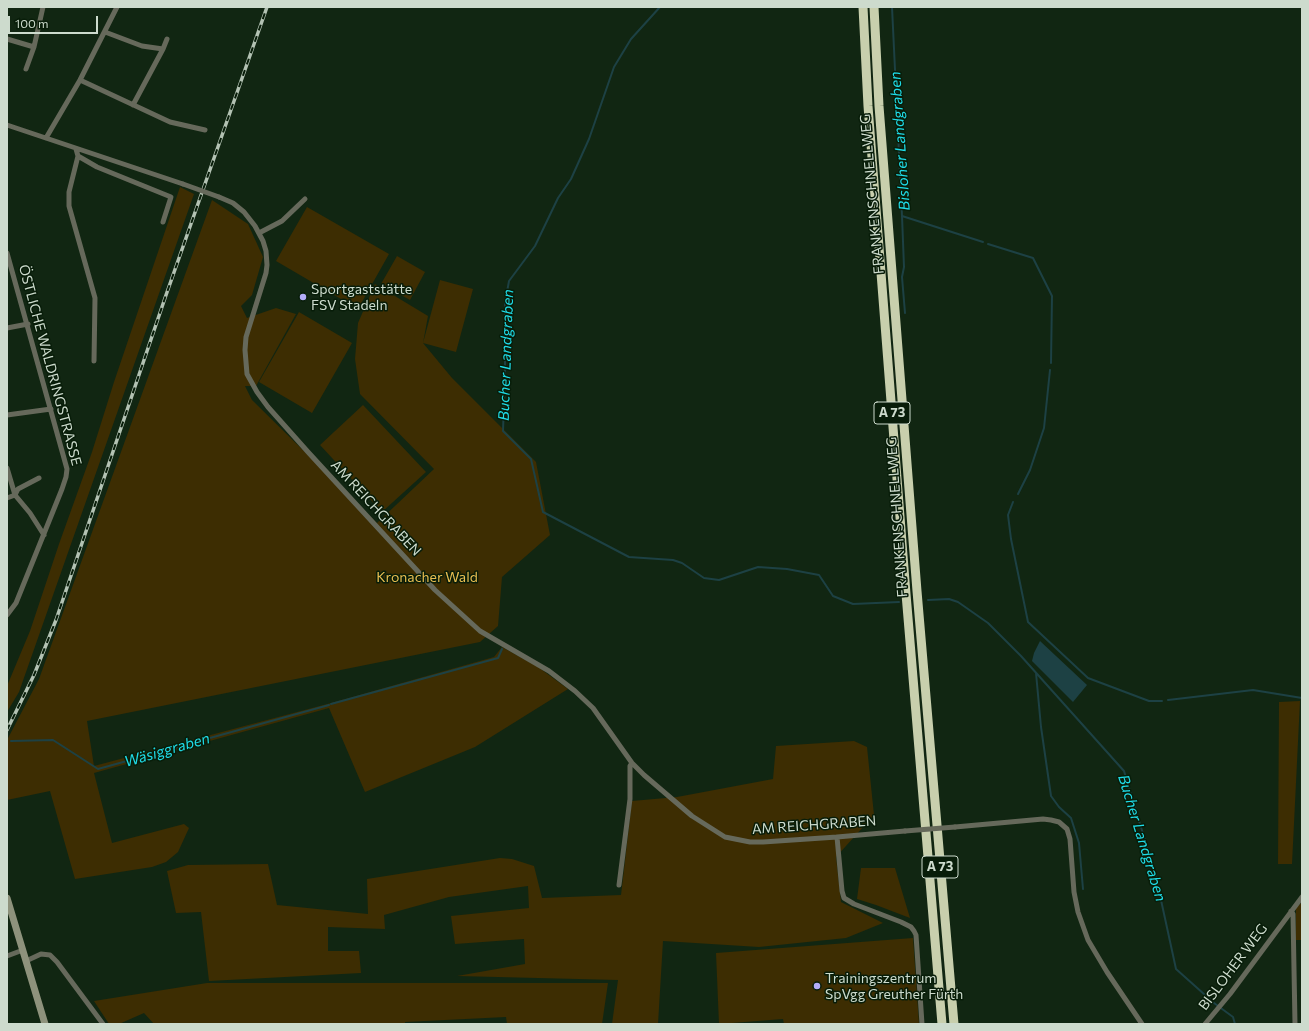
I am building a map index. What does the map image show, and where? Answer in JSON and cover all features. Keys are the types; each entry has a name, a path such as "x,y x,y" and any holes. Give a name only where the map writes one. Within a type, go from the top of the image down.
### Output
{"highway":[{"name":"FRANKENSCHNELLWEG","path":"863,7 868,106 906,594 942,1024"},
{"name":"FRANKENSCHNELLWEG","path":"874,7 879,106 917,591 954,1024"}],"main road":[{"path":"7,898 46,1024"}],"street":[{"path":"26,69 34,47 43,7"},
{"path":"46,138 80,80 117,7"},
{"path":"105,32 142,46 162,49"},
{"path":"7,39 34,47"},
{"path":"133,105 167,39"},
{"path":"80,80 170,122 205,130"},
{"name":"AM REICHGRABEN","path":"7,125 219,197 233,203 244,212 259,233 266,251 267,265 261,294 246,337 245,350 248,374 257,392 268,407 435,590 480,631 549,671 575,691 593,708 632,763 692,816 725,836 750,842 837,837 1043,820 1059,822 1066,829 1070,839 1074,892 1078,912 1088,940 1107,972 1142,1024"},
{"path":"76,149 78,156 69,192 69,206 95,298 94,361"},
{"path":"78,156 97,167 171,197 163,222"},
{"path":"259,233 282,221 305,199"},
{"name":"ÖSTLICHE WALDRINGSTRASSE","path":"7,253 28,324 67,469 66,477 44,535 16,603 7,615"},
{"path":"7,328 28,324"},
{"path":"7,415 51,409"},
{"path":"7,468 15,495 30,513 44,535"},
{"path":"7,498 15,495 18,489 39,478"},
{"path":"619,885 630,799 630,766 632,763"},
{"path":"837,837 844,898 854,904 911,927 916,935 922,1024"},
{"name":"BISLOHER WEG","path":"1204,1024 1222,1004 1302,897"},
{"path":"1291,911 1293,914 1295,1024"},
{"path":"7,956 23,950"},
{"path":"26,961 41,954 50,955 57,962 103,1024"}],"green space":[{"path":"180,187 194,194 19,692 7,712 7,686 30,631 92,452"},
{"name":"Kronacher Wald","path":"212,200 248,224 263,257 252,295 241,306 247,318 276,308 296,314 256,386 245,386 252,400 377,523 434,469 360,394 355,359 358,323 375,284 428,316 423,343 452,378 536,462 550,535 502,577 498,626 480,642 87,721 94,766 331,703 494,657 502,647 538,667 568,689 475,747 365,792 329,708 94,773 112,843 184,824 189,828 178,852 166,862 152,867 75,879 50,791 7,800 7,740 39,679"},
{"path":"307,207 389,254 358,309 276,261"},
{"path":"397,256 425,272 410,300 381,284"},
{"path":"440,280 473,289 456,352 423,343"},
{"path":"299,312 352,343 312,413 259,382"},
{"path":"363,405 426,472 382,512 320,445"},
{"path":"1300,701 1292,864 1278,864 1279,702"},
{"path":"854,741 867,747 874,815 836,857 841,902 883,923 846,938 759,947 663,941 658,1024 612,1024 618,980 457,976 525,964 524,939 455,944 451,916 529,908 528,886 449,897 384,915 385,929 328,927 328,951 359,951 361,973 209,981 201,912 176,913 167,871 188,865 268,864 277,905 368,914 367,879 500,858 512,859 534,866 542,898 621,895 632,801 677,797 773,779 776,746"},
{"path":"861,868 895,868 910,918 857,899"},
{"path":"1302,902 1302,940 1296,940 1296,908"},
{"name":"Trainingszentrum SpVgg Greuther Fürth","path":"913,938 919,1024 784,1024 783,1019 719,1024 716,953"},
{"path":"207,983 608,983 602,1024 507,1024 506,1017 405,1022 405,1024 154,1024 144,1013 119,1024 109,1024 94,1001"}],"water":[{"path":"1040,641 1087,685 1073,702 1032,661"}],"waterway":[{"name":"Bucher Landgraben","path":"660,7 631,39 614,67 589,139 571,179 558,198 535,246 509,281 505,303 503,431 531,459 543,512 629,557 673,560 682,563 704,578 719,580 758,567 787,569 819,575 833,596 853,604 899,602"},
{"name":"Bisloher Landgraben","path":"892,7 902,216 983,242"},
{"path":"902,216 904,267 902,277 905,313"},
{"name":"Bisloher Landgraben","path":"988,244 1033,258 1052,296 1051,363"},
{"name":"Bisloher Landgraben","path":"1018,494 1030,470 1044,428 1050,370"},
{"name":"Bisloher Landgraben","path":"1013,502 1008,515 1011,539 1028,622 1088,678 1149,701 1162,701"},
{"name":"Bucher Landgraben","path":"928,600 949,599 958,602 988,623 1021,656 1124,771 1156,877 1176,969 1214,1003 1233,1017 1235,1024"},
{"name":"Wäsiggraben","path":"331,704 498,658 502,649"},
{"path":"1036,673 1041,727 1051,796 1059,807 1071,818 1079,843 1083,889"},
{"name":"Bisloher Landgraben","path":"1168,700 1253,690 1302,698"},
{"name":"Wäsiggraben","path":"11,741 53,740 98,769 329,705"}],"railway":[{"path":"7,730 34,675 56,620 165,298 267,7"}],"place":[{"name":"Sportgaststätte FSV Stadeln","path":"303,297"},
{"name":"Trainingszentrum SpVgg Greuther Fürth","path":"817,986"}]}
